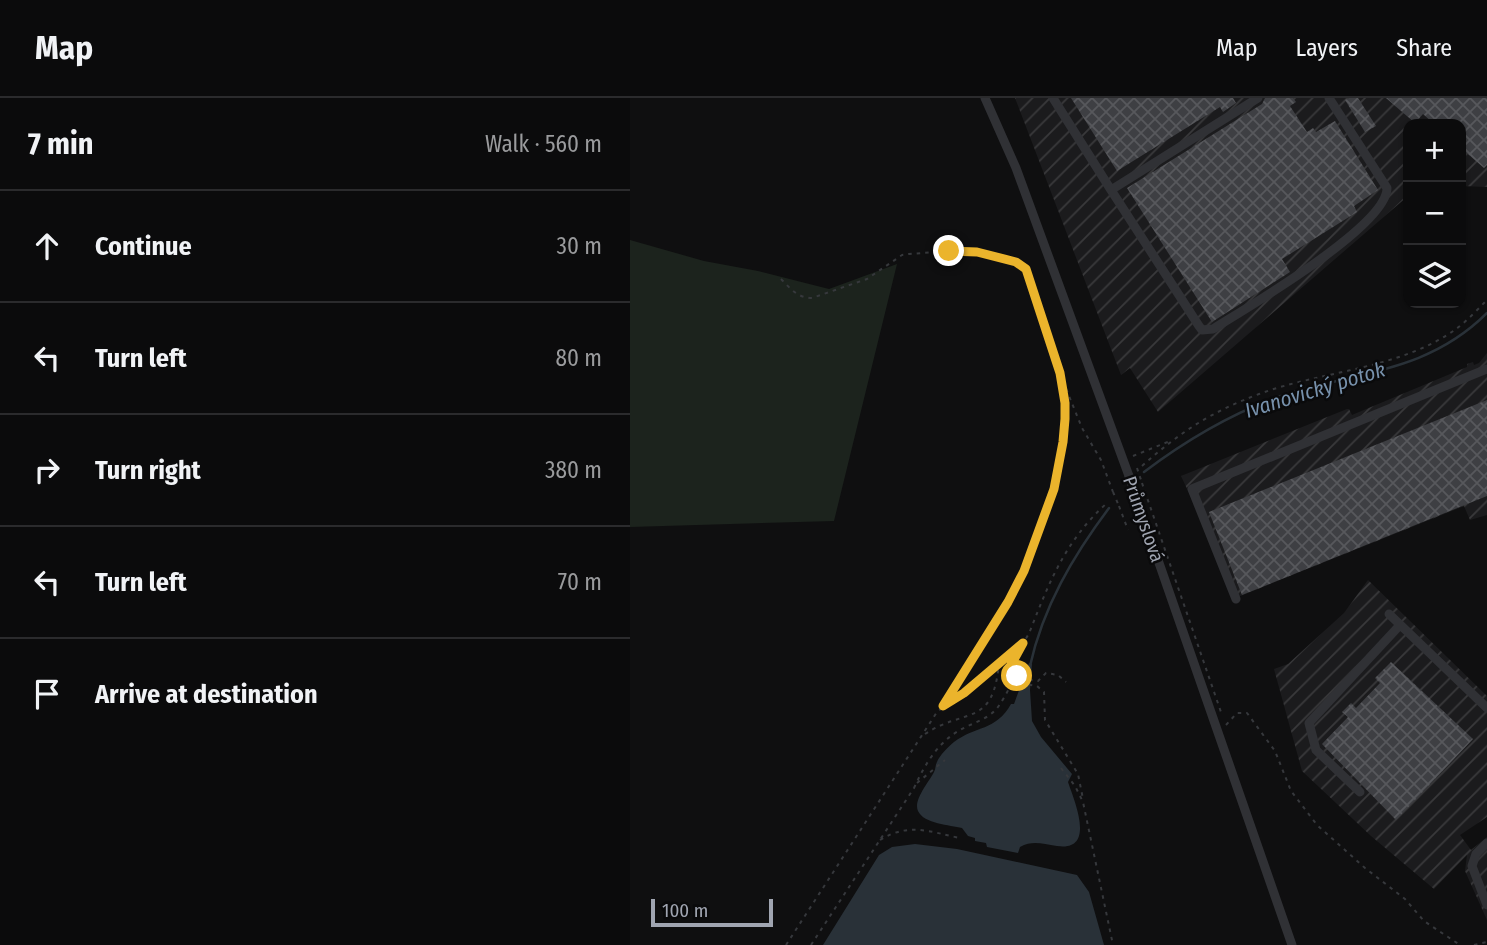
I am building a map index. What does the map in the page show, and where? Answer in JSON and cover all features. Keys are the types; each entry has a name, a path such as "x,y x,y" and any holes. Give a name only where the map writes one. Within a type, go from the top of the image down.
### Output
{"street":[{"name":"Průmyslová","path":"985,98 1016,168 1129,476 1292,945"},
{"path":"1053,98 1202,330 1213,329 1319,261 1365,223 1387,196 1387,188 1329,98"},
{"path":"1111,190 1258,98"},
{"path":"1477,373 1487,360"},
{"path":"1236,599 1192,489 1487,369"},
{"path":"1389,614 1487,708"},
{"path":"1360,792 1316,750 1309,723 1400,625"},
{"path":"1487,843 1476,854 1472,866 1487,905"}],"path":[{"path":"781,279 792,291 805,298 812,298 867,279 902,255 964,251 1016,262 1026,269 1060,373 1082,428 1101,460 1128,530"},
{"path":"1142,466 1172,440 1204,419 1260,394 1420,349 1456,329 1487,300"},
{"path":"786,945 943,706 1018,581 1047,507 1063,442 1065,403 1060,373"},
{"path":"1133,456 1172,440"},
{"path":"1137,468 1142,482"},
{"path":"914,788 920,773 938,748 953,734 994,711 1001,703 1012,681 1011,665 1049,582 1067,550 1089,520 1108,503"},
{"path":"943,706 964,693 1023,643"},
{"path":"923,734 937,726 976,714 987,706 999,662"},
{"path":"1011,665 1021,681"},
{"path":"1033,683 1045,673 1058,675 1066,682"},
{"path":"1012,681 1033,683 1044,692 1045,720 1078,774 1113,945"},
{"path":"1223,729 1237,713 1247,713 1275,751 1291,791 1317,825 1405,899 1424,921 1460,945"},
{"path":"811,945 914,788 945,760"},
{"path":"1061,768 1083,802"},
{"path":"880,840 895,831 908,828 960,838"},
{"path":"1474,945 1487,942"}],"shaded area":[{"path":"1015,98 1487,98 1487,187 1466,186 1466,119 1403,119 1403,200 1158,412 1130,368 1121,375"},
{"path":"630,240 704,261 829,289 897,264 834,521 630,527"},
{"path":"1487,353 1487,515 1470,520 1464,506 1238,597 1181,476 1347,409 1352,415 1467,367 1467,364 1479,363"},
{"path":"1368,580 1487,696 1487,817 1460,835 1471,850 1487,837 1487,920 1465,871 1467,855 1434,889 1371,836 1302,771 1274,669 1288,664 1344,613"},
{"path":"1029,663 1032,664 1032,721 1041,737 1072,774 1068,782 1078,812 1080,833 1076,841 1069,846 1029,844 1020,847 1018,853 987,847 986,843 975,841 975,838 968,836 962,828 926,819 917,807 938,760 947,749 962,737 992,724 1014,704"},
{"path":"915,844 957,849 1077,875 1089,892 1104,945 823,945 879,855 892,847"}],"building":[{"path":"1071,98 1233,98 1236,103 1223,112 1220,107 1117,171"},
{"path":"1265,98 1293,98 1296,102 1290,106 1307,132 1313,128 1316,132 1335,121 1378,190 1354,206 1357,212 1282,259 1290,272 1212,322 1127,188 1262,104"},
{"path":"1358,98 1376,126 1365,132 1345,100"},
{"path":"1386,98 1487,98 1487,165 1484,168 1466,152 1466,119 1428,119 1423,114 1419,119 1410,119"},
{"path":"1487,400 1487,496 1242,595 1209,512"},
{"path":"1391,662 1473,739 1396,820 1322,744 1348,717 1342,712 1351,703 1356,708 1380,683 1375,678"}],"waterway":[{"name":"Ivanovický potok","path":"1144,472 1191,440 1240,413 1304,389 1413,360 1439,349 1487,313"},
{"name":"Ivanovický potok","path":"1030,666 1051,603 1083,545 1109,508"}],"route":[{"path":"949,251 977,252 1016,262 1026,269 1060,373 1063,390 1065,419 1059,466 1054,489 1024,571 1008,602 943,706 964,693 1023,643 1011,665 1017,676"}]}
